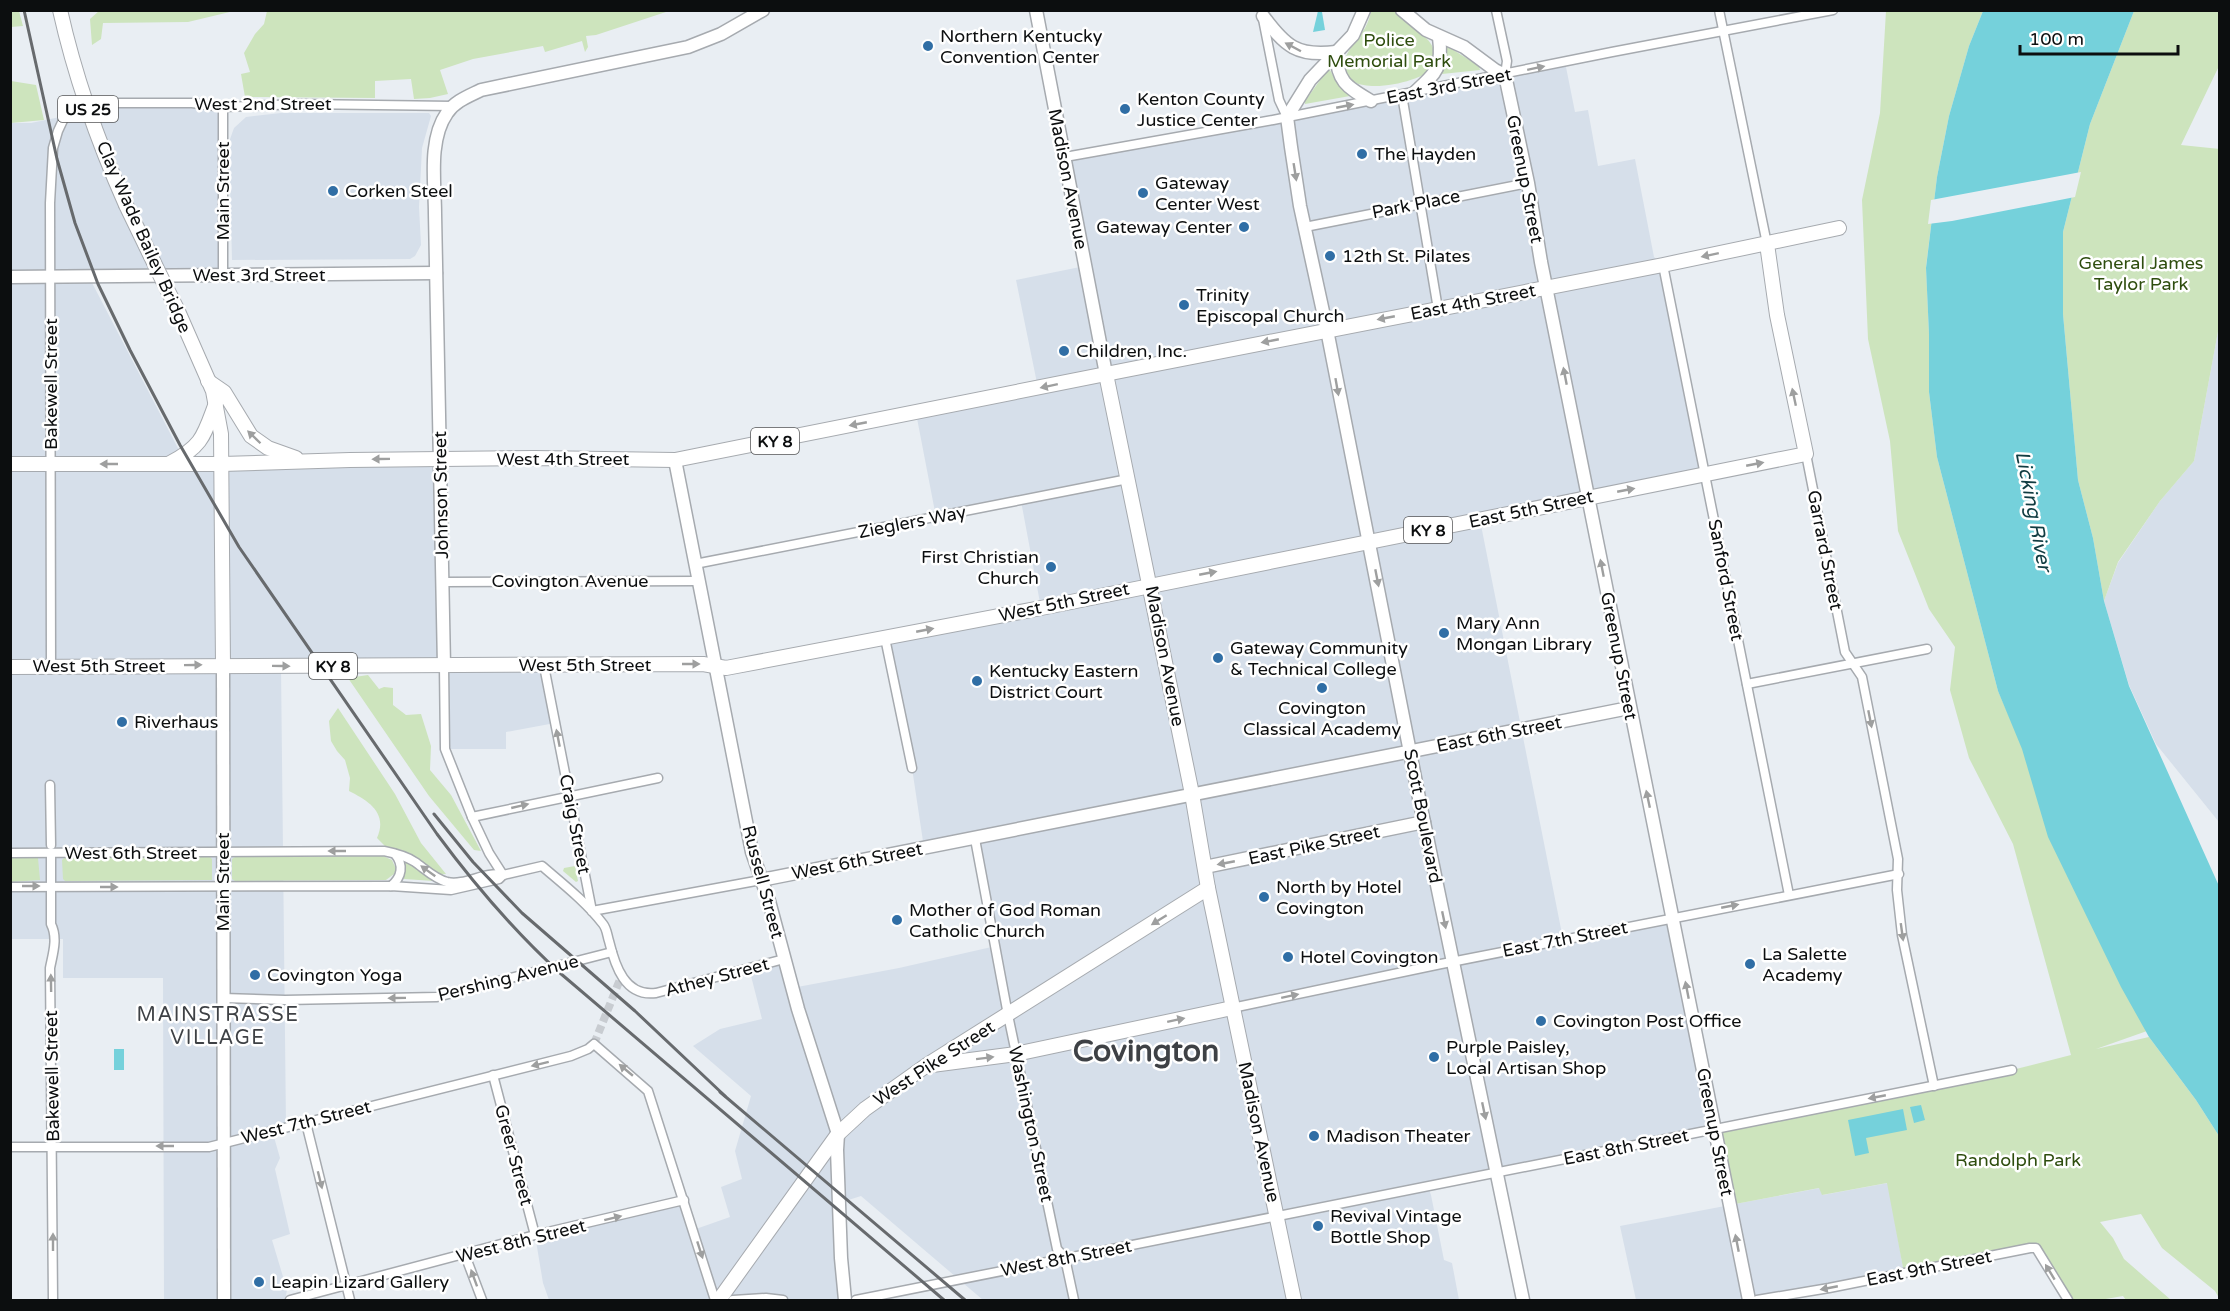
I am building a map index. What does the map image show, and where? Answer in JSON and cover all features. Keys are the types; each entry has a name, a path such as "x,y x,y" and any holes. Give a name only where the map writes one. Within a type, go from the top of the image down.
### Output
{"main road":[{"name":"Clay Wade Bailey Bridge","path":"60,10 77,77 110,169 177,309 216,403 221,434 222,464"},
{"path":"453,106 481,90 688,47 721,34 763,10"},
{"name":"Madison Avenue","path":"1036,10 1106,374 1151,584 1208,888 1294,1300"},
{"path":"1305,227 1287,117 1310,80 1353,35 1364,10"},
{"path":"1402,10 1426,30 1439,38 1464,47 1505,75"},
{"path":"1262,13 1278,36 1297,50 1318,54 1336,52"},
{"path":"1409,94 1433,76 1440,65 1439,38"},
{"path":"1336,52 1337,71 1341,78 1347,86 1371,101"},
{"name":"Greenup Street","path":"1505,75 1528,183 1546,287 1629,708 1749,1300"},
{"name":"Johnson Street","path":"444,666 435,152 439,130 446,114 453,106"},
{"name":"Scott Boulevard","path":"1305,227 1452,962 1523,1300"},
{"name":"East 4th Street","path":"1106,374 1663,265 1839,228"},
{"name":"Garrard Street","path":"1767,244 1773,292 1806,454"},
{"name":"West 3rd Street","path":"10,277 436,273"},
{"name":"West 4th Street","path":"10,464 222,464 582,458 675,460 1106,374"},
{"path":"208,381 224,392 251,436 268,448 306,462"},
{"path":"167,464 196,447 216,403"},
{"name":"East 5th Street","path":"1151,584 1806,454"},
{"name":"Russell Street","path":"675,460 752,852 769,901 798,1009 838,1134 841,1257 845,1300"},
{"name":"Main Street","path":"222,464 224,1300"},
{"name":"West 5th Street","path":"10,667 703,664 726,668 1151,584"},
{"name":"East 6th Street","path":"1192,794 1629,708"},
{"name":"West 6th Street","path":"761,880 1192,794"},
{"name":"East Pike Street","path":"1205,867 1424,822"},
{"name":"West Pike Street","path":"717,1300 838,1134 865,1109 927,1065 1208,888"},
{"path":"927,1065 1016,1054 1232,1008"}],"street":[{"name":"Greenup Street","path":"1496,10 1507,62 1505,75"},
{"name":"Garrard Street","path":"1719,10 1767,244"},
{"name":"East 3rd Street","path":"1065,158 1409,94 1833,10"},
{"path":"1262,13 1280,100 1287,117"},
{"path":"1409,94 1419,204 1438,309"},
{"name":"West 2nd Street","path":"74,108 104,103 192,103 223,107 300,104 453,106"},
{"name":"Main Street","path":"223,107 223,275"},
{"name":"Bakewell Street","path":"51,666 50,203 53,151 58,131 65,116 74,108"},
{"name":"Park Place","path":"1305,227 1528,183"},
{"name":"Sanford Street","path":"1663,265 1789,894"},
{"name":"Garrard Street","path":"1806,454 1845,652 1862,677 1898,859 1897,891 1902,935 1934,1086"},
{"name":"Zieglers Way","path":"695,564 1128,480"},
{"name":"Covington Avenue","path":"443,582 698,580"},
{"path":"885,638 912,768"},
{"path":"1748,684 1927,649"},
{"name":"Johnson Street","path":"444,666 445,749 472,817 489,853 503,875"},
{"name":"Craig Street","path":"544,666 592,911 605,927 621,977"},
{"path":"472,817 658,778"},
{"name":"Bakewell Street","path":"50,785 51,924 55,931 50,968 53,1300"},
{"name":"Washington Street","path":"975,839 1008,1015 1057,1250 1065,1258 1074,1300"},
{"name":"West 6th Street","path":"10,853 51,849 223,853 384,851 413,860 438,878 448,882 494,873 503,875 542,866 592,911 761,880"},
{"path":"391,886 398,879 400,871 400,862 395,854"},
{"name":"East 7th Street","path":"1232,1008 1789,894 1899,874"},
{"name":"West 6th Street","path":"10,886 391,886 456,890 499,879 503,875"},
{"name":"Pershing Avenue","path":"224,998 285,1000 437,997 612,952"},
{"name":"Athey Street","path":"621,977 638,992 648,994 784,959"},
{"name":"West 7th Street","path":"10,1148 209,1147 571,1056 594,1044 648,1090 684,1200"},
{"name":"East 8th Street","path":"1276,1216 2012,1070"},
{"name":"Greer Street","path":"493,1075 535,1235"},
{"path":"306,1123 350,1300"},
{"path":"684,1200 717,1300"},
{"name":"West 8th Street","path":"290,1300 535,1235 684,1200"},
{"name":"West 8th Street","path":"856,1300 1276,1216"},
{"name":"East 9th Street","path":"1757,1300 2036,1248 2068,1300"},
{"path":"465,1255 482,1300"},
{"path":"733,1300 766,1298 783,1300"}],"shaded area":[{"path":"1565,62 1575,112 1588,110 1598,166 1635,159 1654,257 1663,265 1705,474 1480,520 1563,939 1672,918 1714,1129 1428,1187 1444,1260 1452,1263 1459,1300 983,1300 861,1196 839,1203 845,1300 549,1300 543,1283 535,1235 684,1200 693,1230 730,1217 721,1187 742,1179 735,1151 751,1096 693,1046 720,1029 762,1019 749,968 784,959 792,988 899,968 996,946 975,839 924,848 912,768 885,638 1041,608 1021,501 936,517 916,413 1038,388 1016,280 1085,266 1065,157"},
{"path":"104,103 223,107 223,275 89,277 182,456 178,459 440,459 444,666 281,667 286,1127 272,1130 280,1158 275,1169 290,1234 272,1240 287,1290 285,1300 164,1300 163,978 63,978 63,939 11,939 10,123 31,123 65,116 74,108"},
{"name":"Corken Steel","path":"281,113 429,113 431,116 422,148 419,207 421,245 415,256 410,259 232,260 229,142 234,128 246,117"},
{"path":"2219,326 2219,822 2156,744 2129,685 2104,601 2118,563 2160,501 2194,461"},
{"path":"444,666 544,666 555,723 506,732 506,749 445,749"},
{"path":"1888,1183 1904,1273 1757,1300 1636,1300 1620,1226 1820,1188 1823,1195"}],"green space":[{"path":"11,10 19,11 23,26 11,27"},
{"path":"267,10 669,11 596,35 586,36 588,47 585,52 582,41 545,52 543,46 473,59 440,70 448,94 430,98 414,99 411,79 375,81 375,98 245,97 241,74 250,72 244,53 264,24"},
{"path":"99,11 234,11 188,22 103,23 101,39 92,45 90,19"},
{"name":"Police Memorial Park","path":"1371,11 1394,11 1431,43 1433,67 1427,73 1402,82 1372,86 1358,84 1349,78 1344,69 1345,58 1365,28"},
{"name":"Randolph Park","path":"1886,11 1983,11 1969,46 1949,116 1937,177 1926,267 1929,392 1937,457 1998,691 2147,1031 2096,1049 2149,1037 2196,1100 2219,1136 2219,1298 2215,1291 2162,1248 2141,1214 2100,1222 2113,1238 2124,1259 2171,1300 2126,1300 2123,1296 2100,1300 2068,1300 2036,1248 1904,1273 1887,1183 1822,1195 1819,1188 1730,1205 1714,1129 2012,1070 2071,1055 2013,844 1969,758 1950,690 1955,647 1929,609 1898,531 1890,441 1868,339 1862,200 1880,113"},
{"name":"General James Taylor Park","path":"2134,11 2219,11 2219,66 2181,145 2220,149 2219,326 2194,461 2160,501 2118,562 2104,601 2093,538 2078,480 2063,314 2063,232 2090,124"},
{"path":"1447,46 1479,66 1480,70 1442,74"},
{"path":"1330,70 1337,83 1350,96 1305,104 1326,72"},
{"path":"11,81 36,85 44,120 11,123"},
{"path":"368,675 379,689 393,688 393,705 406,715 421,714 431,746 430,770 451,795 481,851 474,850 429,796 348,678"},
{"path":"338,708 395,794 421,843 446,874 437,875 402,850 387,848 377,838 380,829 378,815 370,804 349,791 350,778 345,760 331,741 329,721"},
{"path":"383,856 392,860 396,869 394,874 386,880 235,881 232,879 232,859 235,857"},
{"path":"65,857 210,857 212,859 212,880 65,881 62,860"},
{"path":"10,858 38,858 40,880 11,882"},
{"path":"404,859 434,879 434,881 404,879"},
{"path":"575,866 578,881 576,882 563,871 564,868"}],"water":[{"path":"1318,11 1322,12 1325,30 1313,32"},
{"name":"Licking River","path":"1983,11 2134,11 2090,124 2063,232 2063,314 2078,480 2093,538 2104,601 2129,686 2219,886 2219,1136 2196,1100 2149,1037 2121,987 2048,837 2022,749 1998,691 1937,457 1929,392 1926,268 1937,177 1949,116 1969,46"},
{"path":"114,1049 124,1049 124,1070 114,1070"},
{"path":"1921,1105 1925,1120 1914,1123 1910,1107"},
{"path":"1903,1109 1907,1130 1866,1138 1869,1153 1855,1156 1848,1120"}],"pier":[{"path":"2081,172 2075,197 1928,224 1931,200"}],"tunnel":[{"path":"594,1044 621,977"}],"railway":[{"path":"24,10 57,159 75,223 98,284 130,350 180,445 239,547 437,834 495,906 560,973 944,1300"},
{"path":"434,814 473,862 522,913 635,1011 725,1096"},
{"path":"720,1092 965,1300"}],"place":[{"name":"Northern Kentucky Convention Center","path":"928,46"},
{"name":"Kenton County Justice Center","path":"1125,109"},
{"name":"The Hayden","path":"1362,154"},
{"name":"Corken Steel","path":"333,191"},
{"name":"Gateway Center West","path":"1143,193"},
{"name":"Gateway Center","path":"1244,227"},
{"name":"12th St. Pilates","path":"1330,256"},
{"name":"Trinity Episcopal Church","path":"1184,305"},
{"name":"Children, Inc.","path":"1064,351"},
{"name":"First Christian Church","path":"1051,567"},
{"name":"Mary Ann Mongan Library","path":"1444,633"},
{"name":"Gateway Community & Technical College","path":"1218,658"},
{"name":"Kentucky Eastern District Court","path":"977,681"},
{"name":"Covington Classical Academy","path":"1322,688"},
{"name":"Riverhaus","path":"122,722"},
{"name":"North by Hotel Covington","path":"1264,897"},
{"name":"Mother of God Roman Catholic Church","path":"897,920"},
{"name":"Hotel Covington","path":"1288,957"},
{"name":"La Salette Academy","path":"1750,964"},
{"name":"Covington Yoga","path":"255,975"},
{"name":"Covington Post Office","path":"1541,1021"},
{"name":"Purple Paisley, Local Artisan Shop","path":"1434,1057"},
{"name":"Madison Theater","path":"1314,1136"},
{"name":"Revival Vintage Bottle Shop","path":"1318,1226"},
{"name":"Leapin Lizard Gallery","path":"259,1282"}],"district":[{"name":"MAINSTRASSE VILLAGE","path":"218,1026"},
{"name":"Covington","path":"1146,1051"}]}
